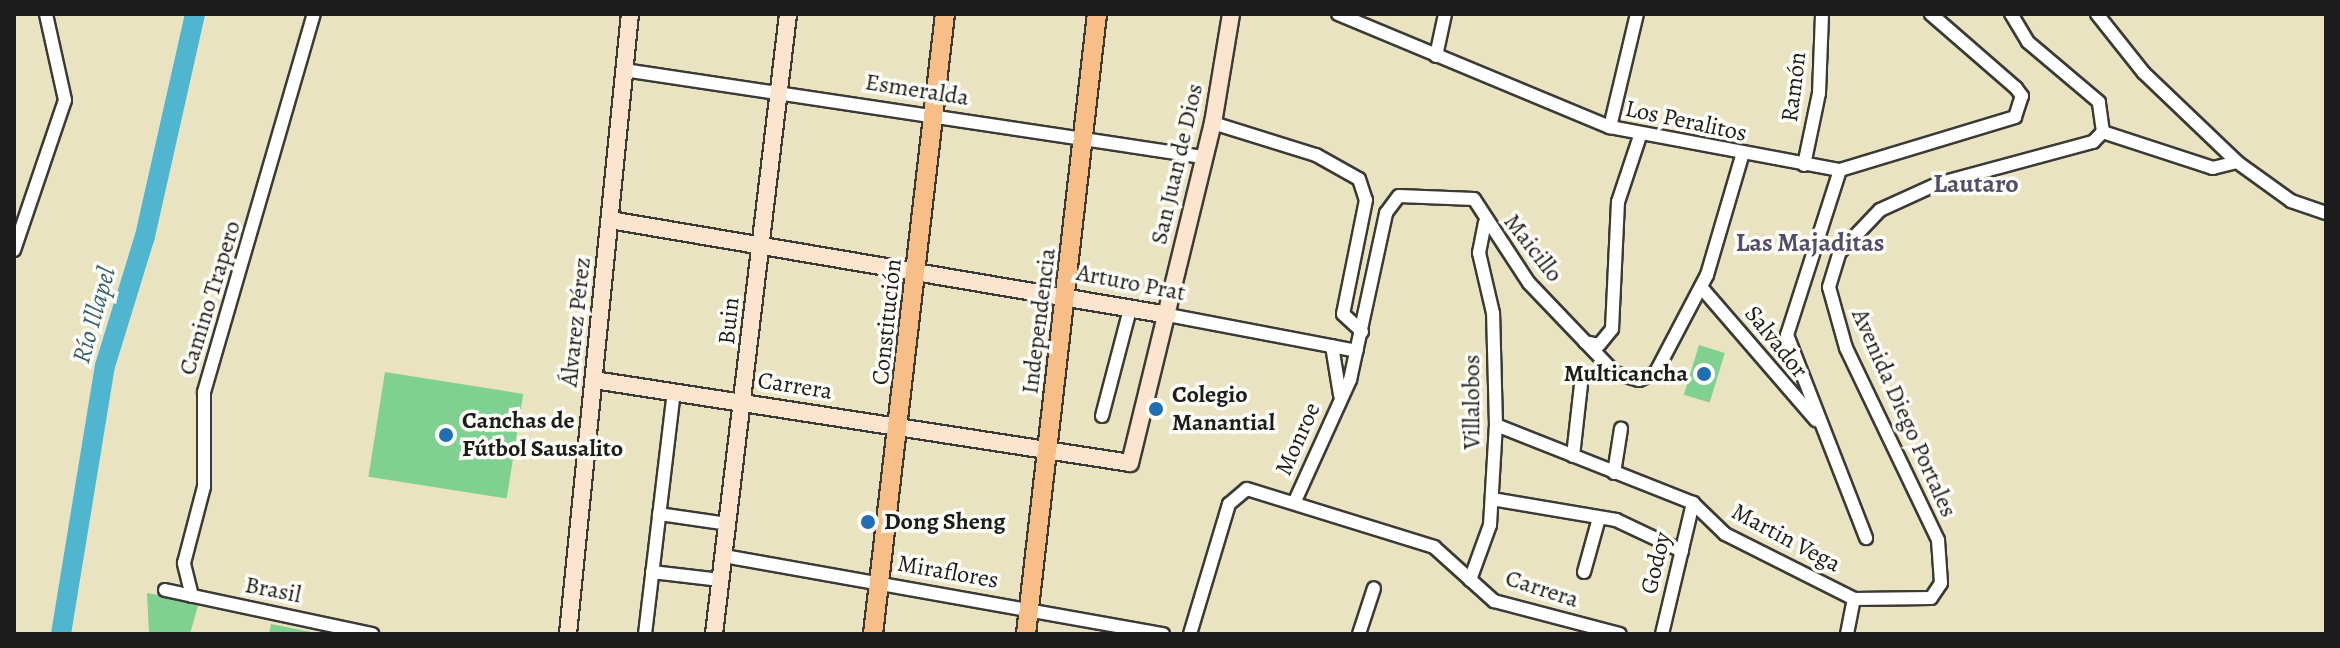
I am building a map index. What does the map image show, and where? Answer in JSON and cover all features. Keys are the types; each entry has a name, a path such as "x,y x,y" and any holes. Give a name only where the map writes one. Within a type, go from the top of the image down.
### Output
{"main road":[{"name":"Constitución","path":"873,634 945,14"},
{"name":"Independencia","path":"1026,634 1097,14"}],"street":[{"path":"14,250 65,100 46,14"},
{"name":"Camino Trapero","path":"192,596 184,563 204,487 204,392 314,14"},
{"name":"Álvarez Pérez","path":"568,634 630,14"},
{"name":"Buin","path":"714,634 788,14"},
{"name":"San Juan de Dios","path":"1130,463 1213,123 1231,14"},
{"name":"Los Peralitos","path":"1338,14 1610,127 1742,156 1840,170 2006,124 2022,96 1931,14"},
{"path":"1436,56 1445,14"},
{"path":"1610,127 1637,14"},
{"name":"Ramón","path":"1804,165 1819,93 1822,14"},
{"path":"2011,14 2028,42 2099,102 2103,132 2213,168 2237,162"},
{"path":"2097,14 2144,73 2237,162 2291,201 2326,213"},
{"name":"Esmeralda","path":"624,70 934,114 1203,157"},
{"path":"1213,123 1316,155 1359,179 1366,200 1343,314 1362,332"},
{"name":"Avenida Diego Portales","path":"1931,598 1941,583 1938,540 1846,348 1831,304 1833,266 1880,210 1937,184 2093,142 2103,132"},
{"path":"1583,341 1599,345 1612,329 1618,202 1640,136"},
{"name":"Maicillo","path":"1362,332 1386,213 1399,196 1467,195 1485,223 1583,341 1615,373 1639,380 1656,372 1701,287 1742,156"},
{"name":"Salvador","path":"1840,170 1787,335 1866,538"},
{"name":"Arturo Prat","path":"610,220 1067,294 1130,309 1357,351"},
{"name":"Villalobos","path":"1470,580 1492,499 1496,425 1493,313 1479,253 1485,223"},
{"name":"Salvador","path":"1701,287 1819,422"},
{"path":"1102,416 1130,309"},
{"name":"Monroe","path":"1295,501 1340,395 1362,332"},
{"name":"Monroe","path":"1332,346 1340,395"},
{"name":"Carrera","path":"594,380 1130,463"},
{"path":"1573,456 1581,385"},
{"path":"645,634 674,392"},
{"name":"Martin Vega","path":"1496,425 1693,503 1725,534 1854,599 1931,598"},
{"path":"1614,473 1621,429"},
{"name":"Carrera","path":"1190,634 1239,490 1295,501 1434,547 1494,601 1620,634"},
{"path":"1492,499 1599,518 1682,551"},
{"name":"Godoy","path":"1662,634 1693,503"},
{"path":"659,514 728,524"},
{"path":"1584,572 1599,518"},
{"name":"Miraflores","path":"724,556 1163,634"},
{"path":"652,572 721,580"},
{"path":"1359,634 1374,588"},
{"name":"Brasil","path":"165,590 372,634"},
{"path":"1847,634 1854,599"}],"green space":[{"name":"Multicancha","path":"1699,345 1725,353 1710,403 1684,395"},
{"name":"Canchas de Fútbol Sausalito","path":"385,372 523,394 507,499 368,477"},
{"path":"147,593 199,602 190,634 149,634"},
{"path":"271,624 321,634 269,634"}],"waterway":[{"name":"Río Illapel","path":"61,634 105,366 145,236 195,14"}],"place":[{"name":"Multicancha","path":"1704,374"},
{"name":"Colegio Manantial","path":"1156,409"},
{"name":"Canchas de Fútbol Sausalito","path":"446,435"},
{"name":"Dong Sheng","path":"868,522"}],"district":[{"name":"Lautaro","path":"1976,184"},
{"name":"Las Majaditas","path":"1810,243"}]}
